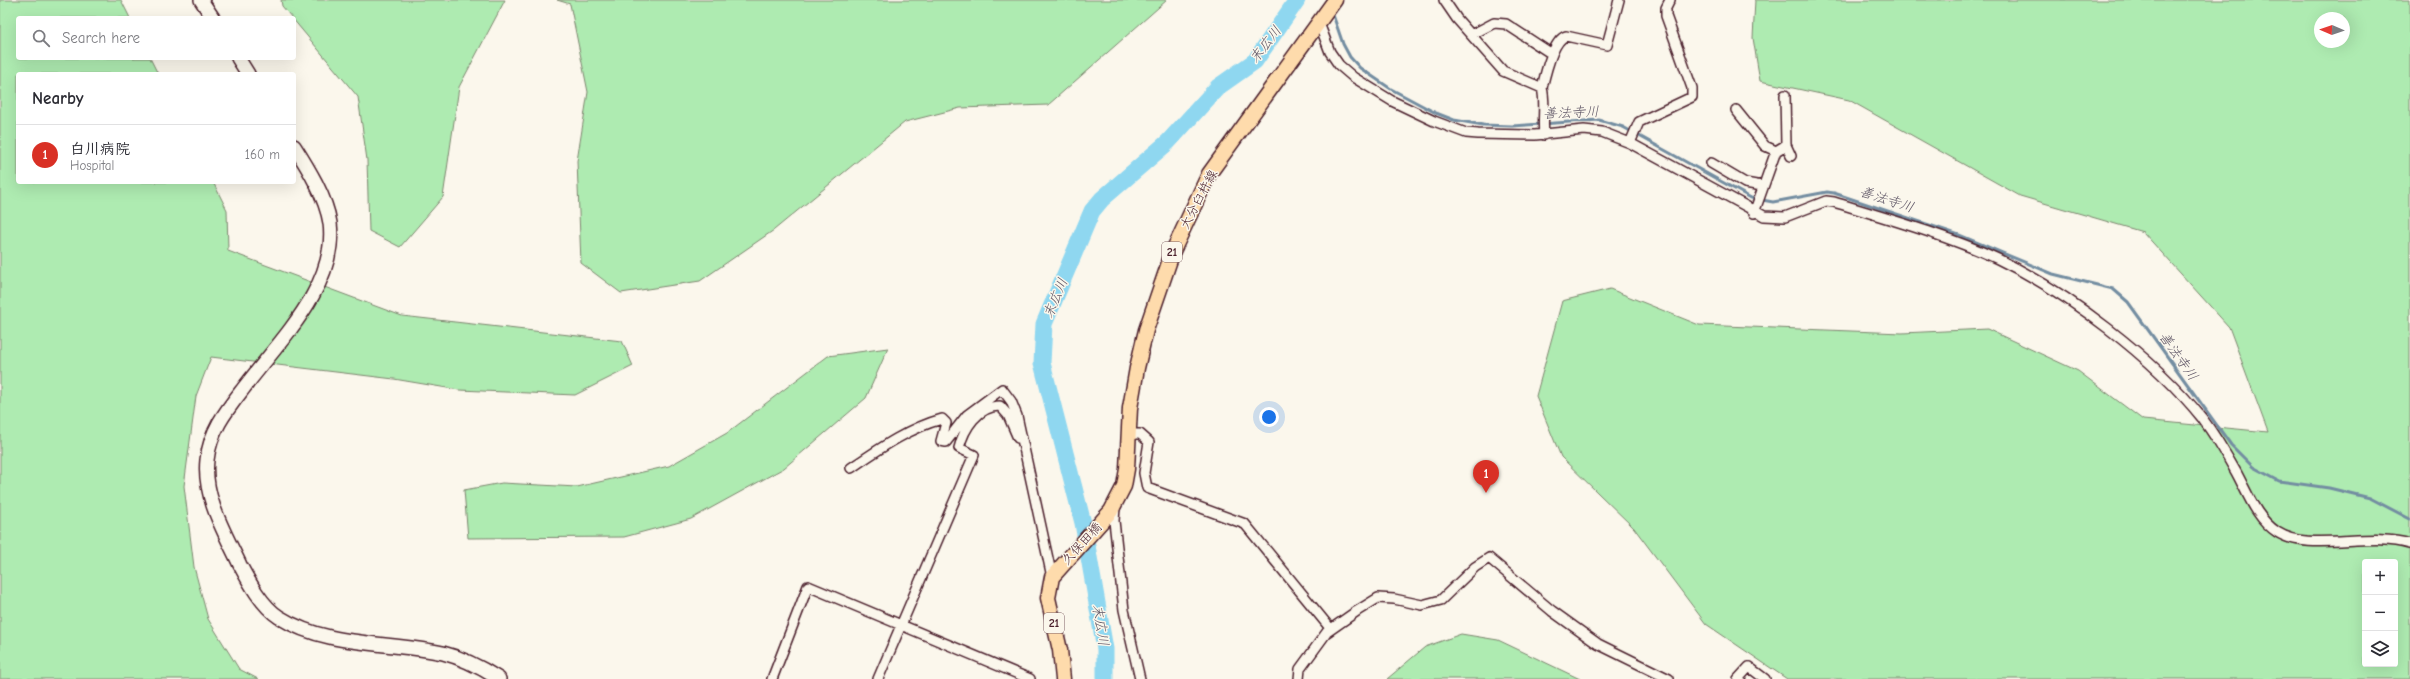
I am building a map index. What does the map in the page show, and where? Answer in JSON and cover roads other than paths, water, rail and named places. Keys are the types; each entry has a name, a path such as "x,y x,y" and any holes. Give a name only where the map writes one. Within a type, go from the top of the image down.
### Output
{"main road":[{"name":"大分臼杵線","path":"1105,518 1115,505 1126,476 1131,401 1146,330 1173,251 1193,204 1209,174 1335,0"},
{"name":"久保田橋","path":"1055,573 1105,518"},
{"name":"21","path":"1055,573 1048,598 1060,650 1063,679"}],"street":[{"path":"201,0 212,16"},
{"path":"1543,133 1542,114 1544,97 1542,88 1552,54 1562,38 1566,36 1607,45 1619,0"},
{"path":"1631,141 1639,122 1692,97 1692,88 1666,16 1666,8 1670,0"},
{"path":"1445,1 1471,35 1503,71 1542,88"},
{"path":"1320,21 1330,52 1339,65 1353,77 1392,101 1434,121 1466,133 1543,133 1595,130 1631,141 1764,216 1785,217 1826,201 1834,202 1997,258 2026,273 2079,307 2154,367 2202,418 2236,472 2262,520 2278,533 2289,538 2318,542 2367,538 2395,539 2410,544"},
{"path":"1471,35 1494,23 1506,24 1552,54"},
{"path":"239,60 247,72"},
{"path":"1785,96 1786,145 1791,156"},
{"path":"1736,110 1764,146 1776,151"},
{"path":"1755,210 1761,188 1776,151 1786,145"},
{"path":"296,150 325,204 330,223 326,266 318,286 302,312 221,418 211,438 207,461 207,478 214,507 251,586 278,616 315,635 445,653 481,668 499,679"},
{"path":"1711,163 1745,183 1761,188"},
{"path":"851,468 876,451 916,428 942,419 946,423 941,441 946,442 967,415 1002,389 1011,401 1017,416 1055,573"},
{"path":"878,679 974,455 959,448 972,422 980,412 996,406 1004,409 1028,463"},
{"path":"1129,434 1140,434 1149,442 1144,473 1147,488 1245,524 1330,628"},
{"path":"1115,505 1114,521 1124,610 1140,679"},
{"path":"1299,679 1300,669 1330,628 1378,598 1394,599 1422,605 1441,600 1475,567 1489,558 1552,611 1598,644 1669,679"},
{"path":"772,679 808,586 1030,679"},
{"path":"1738,679 1749,667 1765,679"}],"waterway":[{"name":"末広川","path":"1105,679 1105,649 1083,523 1042,363 1044,324 1092,211 1102,199 1168,142 1218,87 1255,61 1297,0"},
{"name":"善法寺川","path":"1332,12 1343,44 1350,57 1360,68 1391,89 1436,113 1454,120 1483,125 1512,126 1599,120 1623,127 1751,198 1773,202 1827,192 1834,193 1959,235 2053,274 2113,289 2128,302 2231,445 2253,467 2279,481 2329,488 2370,498 2410,519"}],"place":[{"name":"白川病院","path":"1486,493"}]}
